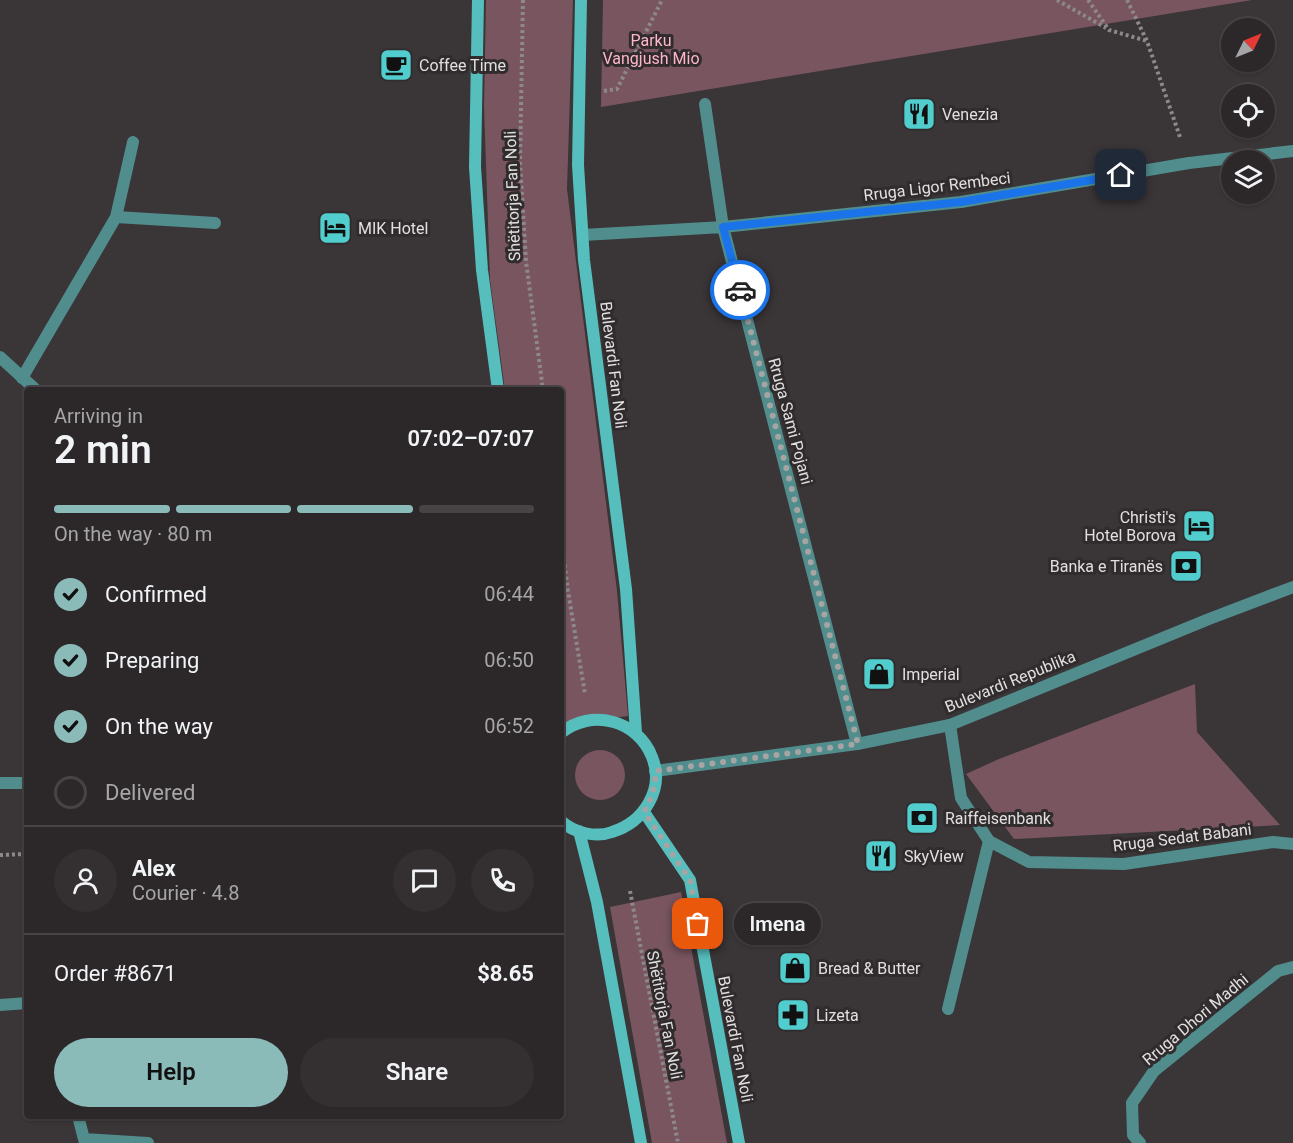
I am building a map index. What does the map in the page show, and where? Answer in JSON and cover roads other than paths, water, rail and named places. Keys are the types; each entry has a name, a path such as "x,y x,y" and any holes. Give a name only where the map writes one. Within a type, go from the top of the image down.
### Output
{"main road":[{"path":"478,0 475,167 482,270 498,387"},
{"name":"Bulevardi Fan Noli","path":"581,0 578,165 582,235 626,589 636,733"},
{"path":"564,730 568,727 596,719 610,720 624,725 636,733 645,744 656,771 651,799 644,812 621,830 607,834 593,834 579,831 564,824"},
{"name":"Bulevardi Fan Noli","path":"644,812 690,880 739,1143"},
{"path":"579,831 597,902 641,1143"}],"street":[{"name":"Rruga Sami Pojani","path":"705,104 723,227 858,744"},
{"path":"22,378 116,217 133,142"},
{"name":"Rruga Ligor Rembeci","path":"582,235 723,227 961,202 1189,164 1293,152"},
{"path":"116,217 216,223"},
{"path":"0,357 32,387"},
{"name":"Bulevardi Republika","path":"656,771 858,744 950,725 1293,586"},
{"name":"Rruga Sedat Babani","path":"950,725 961,798 989,841 1029,862 1124,864 1273,842 1293,844"},
{"path":"0,783 24,783"},
{"path":"948,1009 989,841"},
{"name":"Rruga Dhori Madhi","path":"1140,1143 1132,1134 1132,1103 1154,1071 1278,971 1293,967"},
{"path":"0,1005 24,1003"},
{"path":"79,1119 85,1141 148,1143"}],"place":[{"name":"Coffee Time","path":"396,65"},
{"name":"Venezia","path":"919,114"},
{"name":"MIK Hotel","path":"335,228"},
{"name":"Christi's Hotel Borova","path":"1199,526"},
{"name":"Banka e Tiranës","path":"1186,566"},
{"name":"Imperial","path":"879,674"},
{"name":"Raiffeisenbank","path":"922,818"},
{"name":"SkyView","path":"881,856"},
{"name":"Imena","path":"698,924"},
{"name":"Bread & Butter","path":"795,968"},
{"name":"Lizeta","path":"793,1015"}],"park label":[{"name":"Parku Vangjush Mio","path":"651,49"}]}
